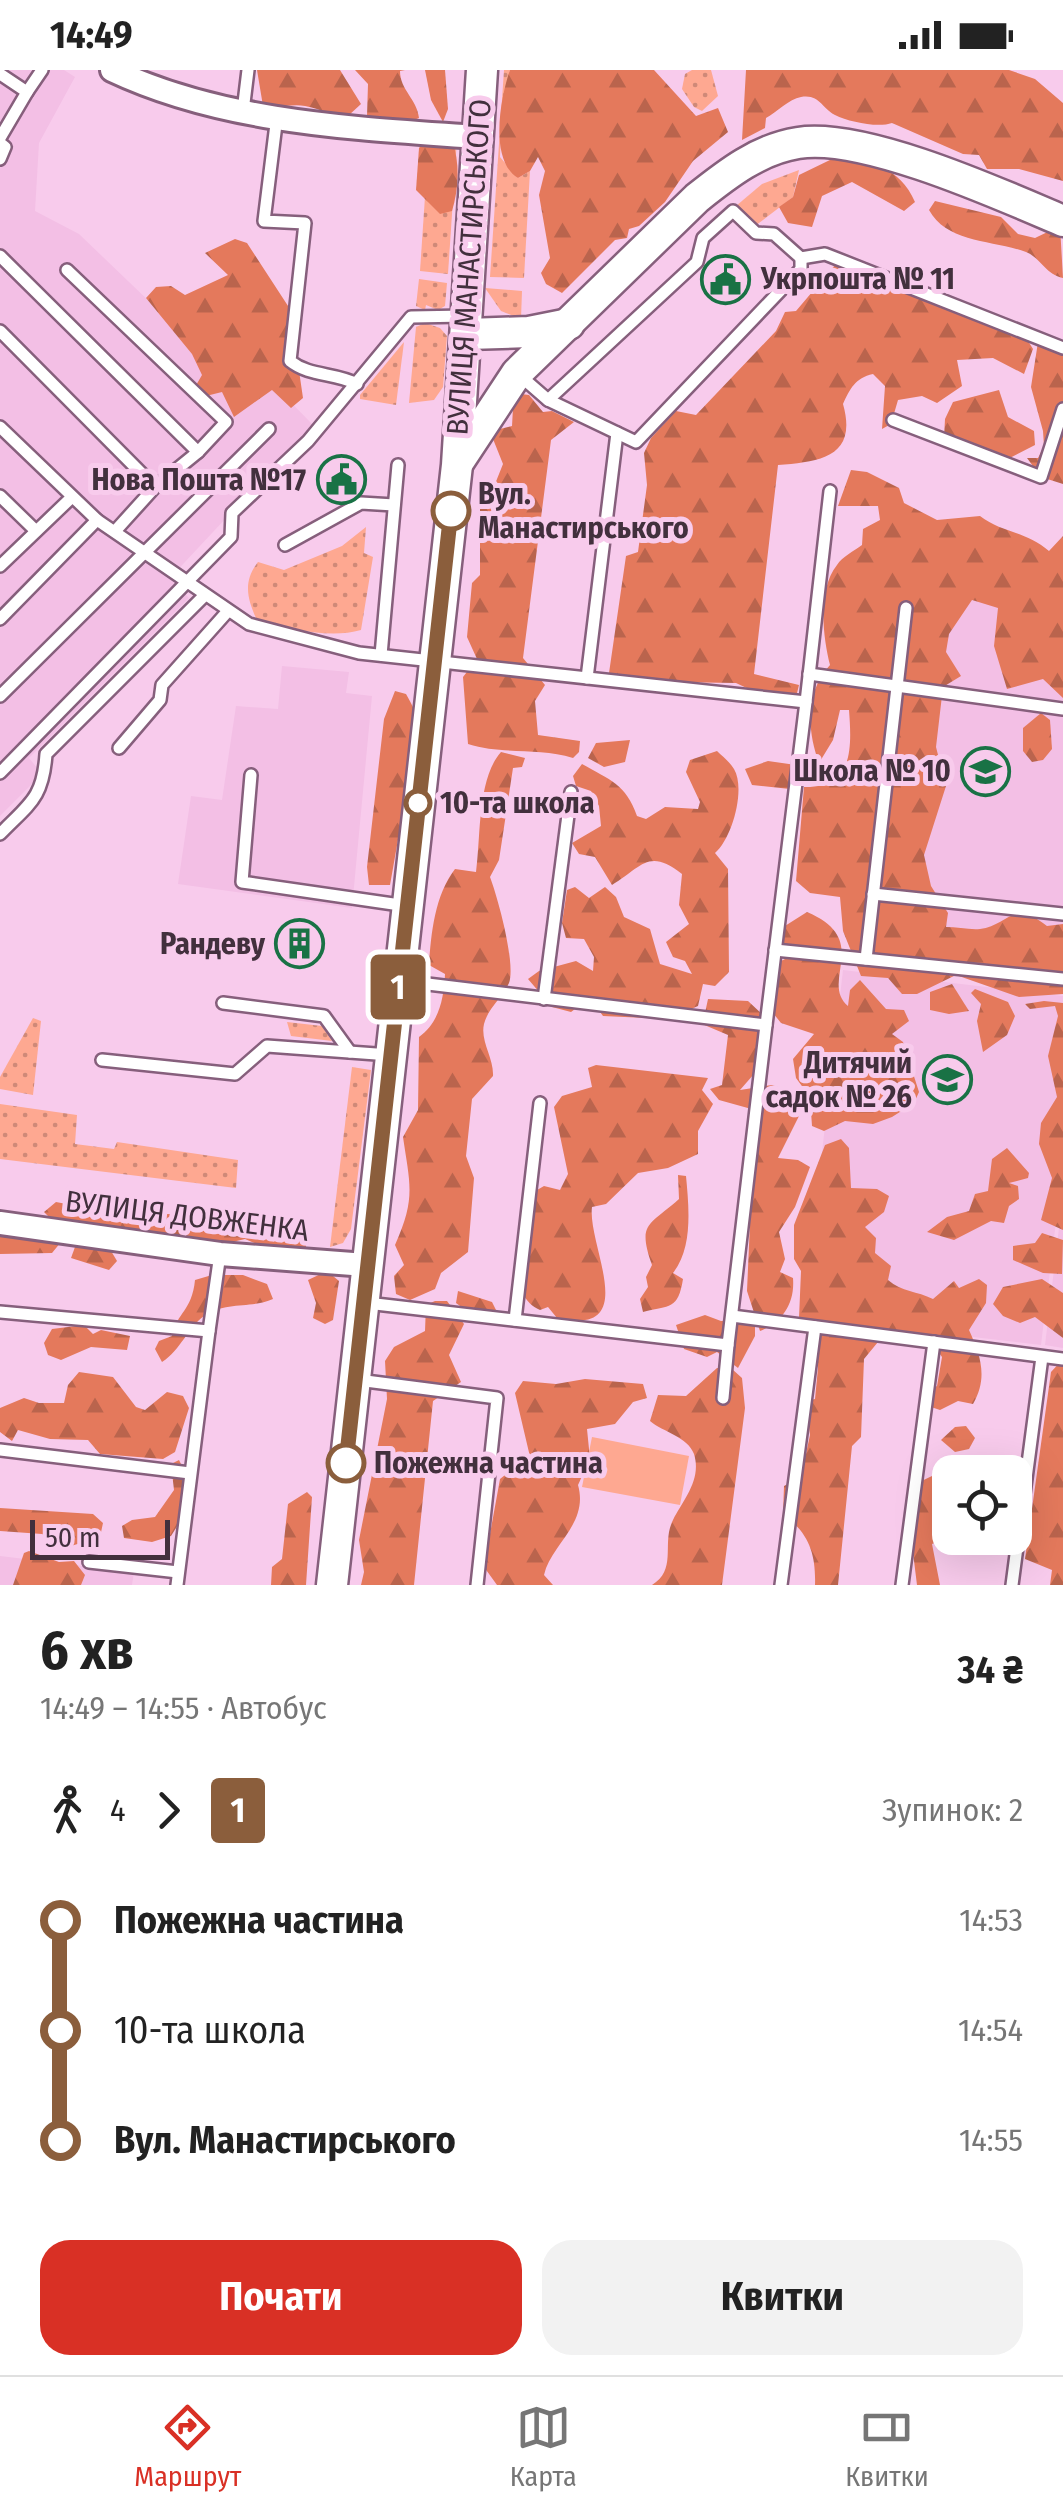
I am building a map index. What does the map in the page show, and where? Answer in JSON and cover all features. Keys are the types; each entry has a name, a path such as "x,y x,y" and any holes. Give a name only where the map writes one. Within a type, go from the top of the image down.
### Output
{"main road":[{"name":"ВУЛИЦЯ МАНАСТИРСЬКОГО","path":"332,1585 457,465 464,371 476,328 476,137 482,70"},
{"path":"457,465 512,380 729,172 766,152 800,142 903,160 958,176 1063,221"},
{"path":"476,328 569,324"},
{"path":"476,328 507,342 512,380"},
{"path":"464,371 474,383 494,390 512,380"}],"street":[{"path":"112,70 162,94 242,111 476,137"},
{"name":"ВУЛИЦЯ ДОВЖЕНКА","path":"0,1223 220,1254 366,1265"}],"lane":[{"path":"0,160 5,146 0,140 42,70"},
{"path":"242,111 248,70"},
{"path":"0,74 27,92"},
{"path":"276,116 264,220 305,223 290,361 304,372 341,375 357,384"},
{"path":"512,380 548,400 636,442 800,269 800,258 774,234 756,234 732,211 703,238 697,262 548,400"},
{"path":"800,258 825,254 1063,348"},
{"path":"0,256 198,452"},
{"path":"67,270 226,422 116,529"},
{"path":"0,774 231,538 232,514 308,442 412,317 476,328"},
{"path":"0,331 155,487"},
{"path":"892,420 1042,477 1063,409"},
{"path":"0,428 98,520 249,624 301,641 382,655 806,702"},
{"path":"0,696 268,430"},
{"path":"587,678 617,433"},
{"path":"382,655 398,465"},
{"path":"723,1398 830,491"},
{"path":"0,496 36,531"},
{"path":"0,566 72,496"},
{"path":"285,545 361,502 394,506"},
{"path":"0,619 98,520"},
{"path":"0,834 30,808 44,780 46,754 204,595"},
{"path":"866,959 906,608"},
{"path":"119,748 160,700 162,685 228,611"},
{"path":"809,674 1063,709"},
{"path":"252,775 242,882 406,906"},
{"path":"544,999 571,792"},
{"path":"874,894 1063,914"},
{"path":"775,950 1063,979"},
{"path":"398,980 766,1025"},
{"path":"223,1004 324,1016 350,1052"},
{"path":"102,1060 235,1074 267,1046 390,1055"},
{"path":"515,1320 540,1103"},
{"path":"90,1562 177,1579 220,1254"},
{"path":"362,1302 728,1345"},
{"path":"0,1312 209,1332"},
{"path":"732,1316 1063,1360"},
{"path":"782,1585 815,1327"},
{"path":"902,1585 934,1342"},
{"path":"1012,1585 1042,1356"},
{"path":"354,1380 497,1398 477,1585"},
{"path":"0,1450 190,1473"}],"shaded area":[{"path":"0,70 64,70 75,77 39,143 35,211 79,234 251,399 271,382 313,425 170,578 189,598 29,758 42,774 0,816"},
{"path":"504,70 510,70 502,107 500,157 518,178 530,171 524,278 490,277"},
{"path":"711,70 718,96 702,111 694,107 682,89 685,74"},
{"path":"429,137 457,139 448,274 420,271"},
{"path":"799,170 793,197 755,226 736,206 762,184"},
{"path":"419,279 447,283 445,306 438,310 426,305 425,310 416,306"},
{"path":"485,288 522,291 521,319 501,311"},
{"path":"425,323 440,328 447,336 443,387 434,400 409,403 416,327"},
{"path":"404,342 396,405 360,399 360,395"},
{"path":"366,527 364,553 373,557 361,630 308,632 256,618 248,590 258,562 284,570 342,546"},
{"name":"Школа № 10","path":"933,549 1063,594 1063,967 890,948"},
{"path":"282,666 349,672 346,693 372,696 352,908 178,884 191,796 222,800 236,706 278,709"},
{"name":"Дитячий садок № 26","path":"843,970 1063,996 1063,1164 1041,1345 803,1317"},
{"path":"33,1018 41,1021 33,1095 0,1089 0,1077"},
{"path":"287,1022 322,1026 332,1041 291,1036"},
{"path":"352,1067 371,1070 351,1229 343,1243 330,1247"},
{"path":"0,1104 77,1115 75,1144 114,1149 117,1142 238,1160 236,1188 0,1159"},
{"path":"1063,1194 1063,1348 1045,1345"},
{"path":"592,1437 689,1456 680,1505 582,1487"},
{"path":"0,1556 134,1572 132,1585 0,1585"}],"green space":[{"path":"257,70 340,70 361,104 348,116 300,105 263,106"},
{"path":"355,70 405,70 400,71 401,78 419,118 394,128 367,116 368,84"},
{"path":"425,70 445,70 448,109 443,122 431,100"},
{"path":"510,70 654,70 696,116 718,108 728,132 693,161 665,202 639,226 629,229 627,238 615,240 562,293 546,284 541,273 550,258 539,195 545,171 538,157 530,171 518,178 503,158 500,112"},
{"path":"746,70 1009,70 1035,79 1063,103 1063,181 1019,169 987,169 979,155 963,154 892,123 872,125 841,118 807,97 788,103 766,118 765,128 742,140"},
{"path":"427,138 452,140 458,175 452,211 440,214 416,190 419,148"},
{"path":"832,159 882,167 901,181 915,202 904,211 852,182 822,196 812,227 788,223 779,207 793,197 799,175"},
{"path":"935,201 1001,217 1018,234 1035,238 1060,226 1063,278 1026,252 947,229 929,210"},
{"path":"235,239 247,243 290,309 303,398 291,408 272,390 234,417 222,392 206,396 195,387 202,375 192,354 146,298 156,287 171,286 185,295 228,275 205,253"},
{"path":"835,265 1028,341 1033,349 1024,374 993,358 957,360 962,386 937,403 922,396 898,400 891,424 882,429 885,386 873,374 867,376 854,385 843,404 846,422 840,446 808,462 778,465 754,674 799,685 796,697 753,691 736,683 671,682 609,673 626,556 638,552 647,485 644,453 651,438 676,411 696,415 776,331 785,312 796,311"},
{"path":"1038,342 1063,347 1063,484 1041,477 1027,458 1038,458 1044,446 1031,387"},
{"path":"999,390 1008,417 1034,431 1035,445 1004,461 983,448 953,446 944,438 945,419 953,402"},
{"path":"521,394 529,395 543,412 552,411 574,422 551,440 523,658 545,685 535,701 538,735 580,741 579,752 573,758 468,744 463,677 477,659 467,637 472,583 480,575 480,496 493,489 503,464 493,439 500,429 512,426 513,408"},
{"path":"851,470 867,472 899,488 904,503 937,520 980,516 1032,539 1049,551 1063,536 1063,698 1043,679 1007,689 994,646 998,608 972,600 949,634 946,652 961,676 943,687 936,747 946,786 924,855 931,886 948,913 946,927 980,929 1018,914 1026,914 1047,926 1063,924 1063,994 1019,997 956,975 917,994 902,994 888,978 861,976 843,931 840,897 810,893 796,881 804,787 820,786 841,774 849,752 849,710 840,710 833,740 819,763 812,738 811,712 816,687 830,665 823,614 826,587 842,559 862,545 863,529 880,520 878,506 838,506"},
{"path":"395,691 406,694 418,729 409,750 410,772 390,885 369,885 367,867 384,719"},
{"path":"1041,713 1050,720 1052,749 1043,760 1032,762 1023,751 1023,728"},
{"path":"630,740 625,762 604,767 588,758 596,743"},
{"path":"717,751 734,769 738,789 732,826 715,853 728,869 729,972 715,986 703,984 698,1006 668,1019 603,1016 590,998 571,1012 552,1007 528,979 539,971 576,961 593,971 594,957 584,939 566,938 562,923 567,890 575,887 589,898 605,887 616,897 624,917 650,929 660,964 692,974 685,961 673,957 666,942 689,924 679,905 682,874 653,861 612,885 595,857 579,854 572,843 601,826 599,806 591,791 576,786 573,776 582,764 609,779 628,797 637,816 646,819 665,807 698,809 700,802 686,772 690,760"},
{"path":"501,752 525,758 522,767 513,768 499,860 490,877 505,931 511,974 484,1024 493,1076 472,1099 466,1156 474,1178 468,1252 441,1273 435,1289 410,1300 396,1294 394,1276 404,1265 395,1245 409,1203 403,1137 418,1110 419,1037 436,1017 442,1001 445,974 429,965 433,927 443,890 455,869 476,872 484,793 493,763"},
{"path":"768,761 803,766 799,790 752,785 745,769"},
{"path":"807,912 827,923 837,935 841,947 839,985 848,1006 850,990 860,980 886,1009 904,1010 909,1021 892,1034 903,1042 919,1092 914,1103 873,1124 845,1121 824,1131 812,1126 810,1097 796,1078 793,1059 814,1034 781,1023 773,1013 773,965 787,958 777,931"},
{"path":"952,984 969,1011 949,1014 930,1010 930,992"},
{"path":"975,989 1008,1002 1015,1016 1007,1035 983,1052 977,1021 981,1004 971,993"},
{"path":"708,999 748,1001 763,1015 754,1074 740,1090 772,1085 792,1092 801,1112 778,1158 798,1160 810,1167 795,1207 779,1232 785,1259 780,1272 793,1278 790,1303 781,1317 760,1331 747,1291 755,1110 719,1100 710,1089 722,1085 728,1035 695,1021 705,1013"},
{"path":"1063,1003 1063,1230 1041,1220 1052,1178 1039,1144 1041,1123 1057,1097 1048,1056 1058,1016 1055,1006 1030,1009 1025,1004"},
{"path":"596,1065 708,1078 702,1090 713,1104 698,1131 698,1154 668,1168 638,1173 606,1204 592,1207 605,1302 598,1314 583,1321 557,1318 548,1307 540,1310 528,1302 521,1290 517,1260 525,1197 544,1186 560,1190 568,1174 554,1107 562,1096 592,1087 588,1068"},
{"path":"841,1139 849,1148 851,1188 877,1189 889,1196 884,1212 865,1227 876,1238 875,1253 891,1266 888,1280 933,1299 954,1281 959,1288 979,1279 987,1285 986,1303 969,1330 981,1367 973,1404 958,1401 940,1410 925,1405 919,1396 937,1386 942,1357 937,1350 878,1342 864,1359 861,1437 852,1446 838,1585 815,1585 809,1545 783,1514 784,1486 801,1477 810,1435 806,1401 815,1399 818,1368 810,1335 799,1318 801,1271 794,1259 794,1225 825,1145"},
{"path":"1007,1148 1029,1173 1028,1178 1009,1183 1018,1186 1019,1199 1009,1206 1004,1223 991,1221 954,1240 927,1232 947,1217 969,1211 975,1194 988,1191 992,1159"},
{"path":"678,1175 686,1176 688,1214 684,1252 673,1273 683,1279 681,1289 671,1304 643,1312 640,1299 648,1287 646,1277 652,1265 646,1232 653,1220 679,1199"},
{"path":"56,1202 93,1209 119,1207 124,1212 189,1215 253,1229 264,1224 294,1233 306,1229 306,1248 271,1250 245,1239 228,1243 168,1238 51,1219 44,1212"},
{"path":"0,1229 23,1239 61,1242 52,1253 0,1254"},
{"path":"1042,1233 1063,1240 1062,1274 1043,1273 1013,1260 1013,1246 1035,1243"},
{"path":"104,1239 117,1261 109,1270 71,1258 75,1247"},
{"path":"327,1271 339,1281 333,1320 325,1324 313,1318 316,1303 308,1280"},
{"path":"212,1275 243,1275 267,1284 273,1299 212,1311 162,1362 155,1349 159,1341 172,1336 191,1298 195,1280"},
{"path":"1042,1279 1063,1293 1063,1338 1035,1317 1020,1323 1003,1316 993,1304 1003,1287"},
{"path":"458,1291 492,1302 496,1310 480,1313 465,1309 456,1303"},
{"path":"447,1301 464,1324 449,1355 461,1382 433,1401 414,1585 361,1585 364,1572 359,1540 387,1399 385,1361 394,1347 425,1331 426,1305"},
{"path":"705,1315 721,1321 755,1319 755,1336 738,1368 717,1352 707,1357 684,1349 676,1325"},
{"path":"84,1325 93,1334 101,1330 130,1336 127,1350 91,1347 61,1360 48,1355 44,1343 52,1329"},
{"path":"1063,1359 1063,1585 1050,1585 1052,1570 1025,1559 1026,1555 1032,1555 1032,1509 1051,1372"},
{"path":"717,1368 732,1369 742,1378 745,1408 722,1585 652,1585 665,1571 670,1529 690,1489 696,1463 686,1443 650,1421 658,1395 686,1396"},
{"path":"79,1372 113,1377 136,1407 145,1410 167,1392 183,1396 189,1408 175,1452 163,1459 100,1454 88,1440 50,1439 18,1430 12,1441 0,1432 0,1408 24,1398 39,1403 64,1403 68,1385"},
{"path":"585,1379 643,1384 647,1398 633,1402 615,1424 587,1429 590,1459 578,1485 578,1511 544,1575 553,1585 497,1585 484,1567 500,1479 510,1471 524,1473 531,1461 515,1393 523,1381 556,1384"},
{"path":"966,1426 975,1438 969,1449 955,1452 941,1440 955,1427"},
{"path":"179,1460 189,1480 181,1520 171,1536 152,1542 124,1538 122,1526 132,1520 155,1517 174,1490 171,1464"},
{"path":"932,1476 932,1555 940,1585 917,1585 906,1496 909,1487"},
{"path":"307,1492 312,1497 306,1585 271,1585 272,1567 282,1559 288,1504"},
{"path":"0,1508 93,1514 103,1523 100,1537 71,1546 42,1534 0,1531"},
{"path":"29,1551 59,1562 74,1561 85,1575 81,1585 13,1585 24,1553"}],"bus line":[{"name":"1","path":"346,1463 451,511"}],"place":[{"name":"Укрпошта № 11","path":"726,279"},
{"name":"Нова Пошта №17","path":"341,480"},
{"name":"Вул. Манастирського","path":"451,511"},
{"name":"Школа № 10","path":"986,771"},
{"name":"10-та школа","path":"418,803"},
{"name":"Рандеву","path":"300,944"},
{"name":"Дитячий садок № 26","path":"947,1080"},
{"name":"Пожежна частина","path":"346,1463"}]}
